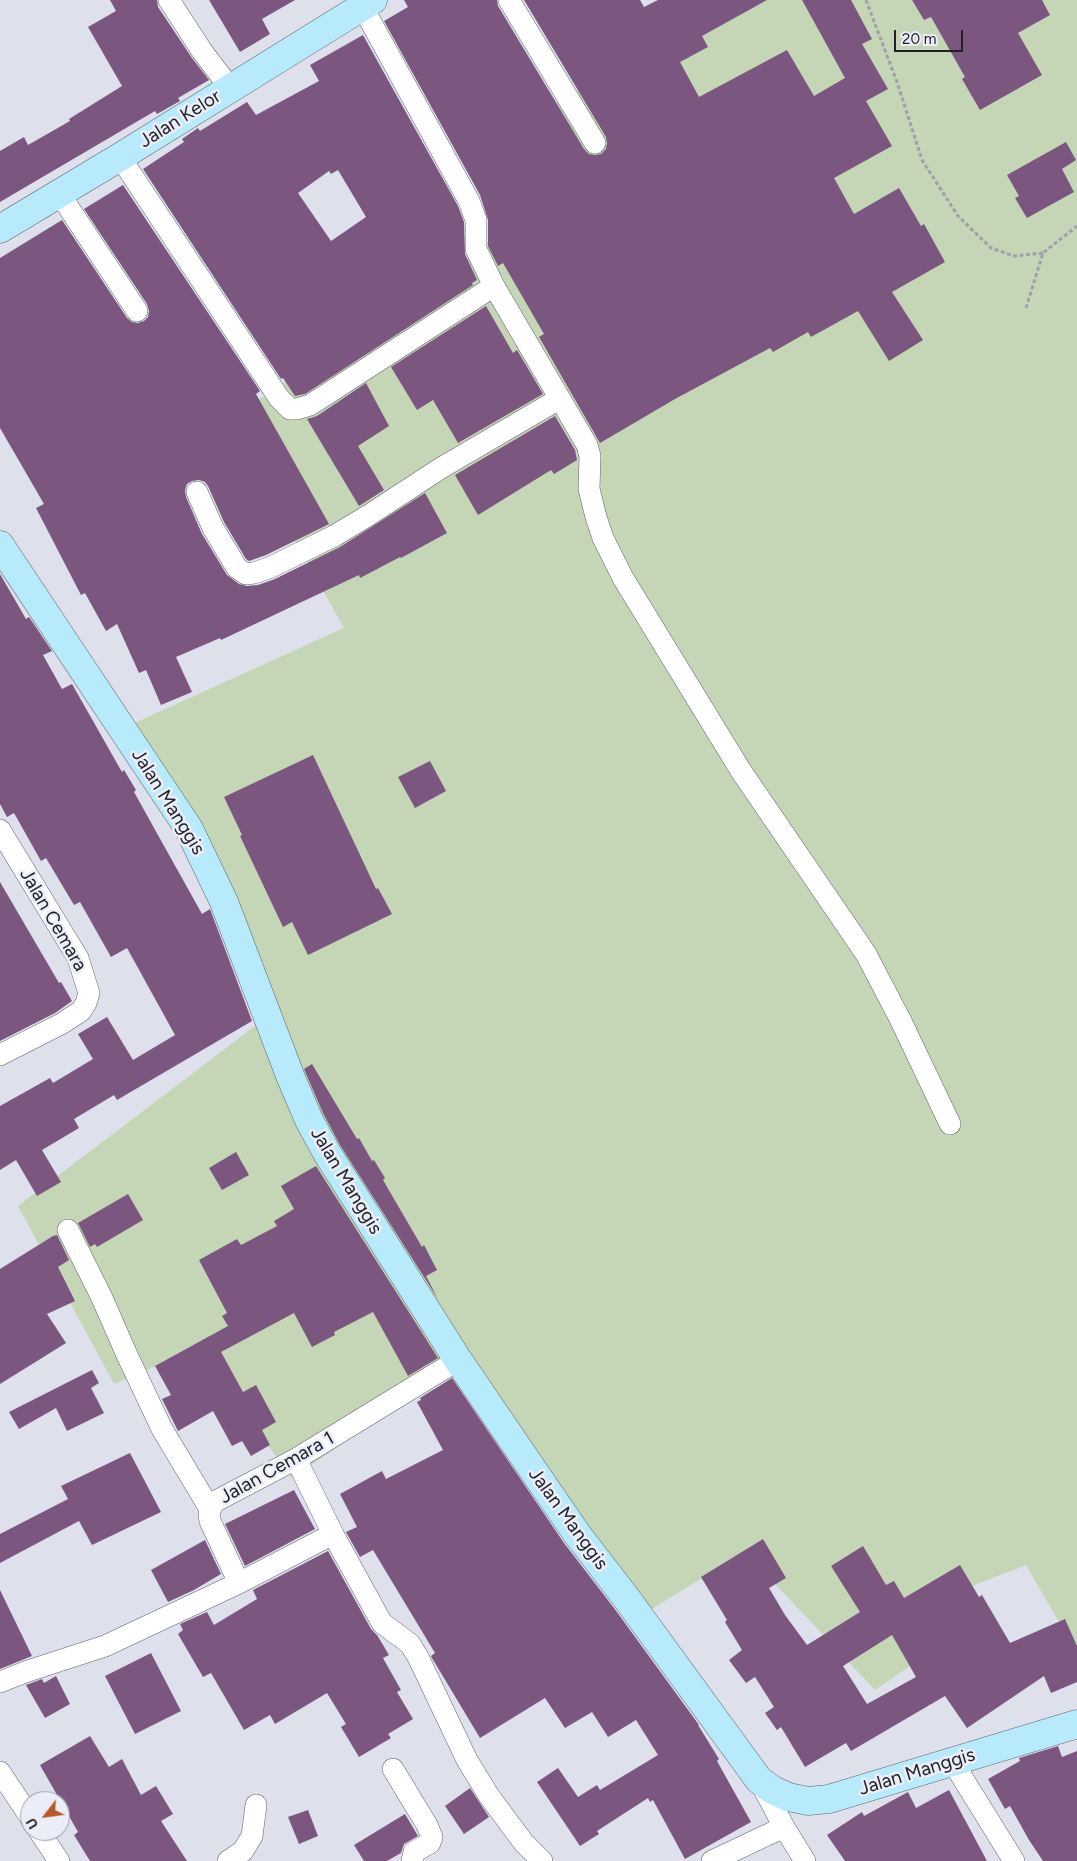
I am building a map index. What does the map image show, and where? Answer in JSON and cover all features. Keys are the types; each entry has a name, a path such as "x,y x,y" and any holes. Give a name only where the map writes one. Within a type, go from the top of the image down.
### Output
{"street":[{"path":"170,0 202,51 230,88"},
{"path":"509,0 595,144"},
{"path":"362,4 469,201 476,220 476,250 494,286 588,446 590,456 590,489 596,517 603,538 623,578 741,771 866,954 950,1124"},
{"name":"Jalan Kelor","path":"0,229 120,157 362,4"},
{"path":"120,157 278,398 290,409 298,409 310,405 494,286"},
{"path":"59,193 137,311"},
{"path":"197,492 213,528 237,568 246,574 254,573 278,564 334,536 441,468 559,398"},
{"name":"Jalan Manggis","path":"0,545 189,829 224,902 291,1078 309,1120 327,1153 458,1360 577,1534 627,1599 759,1780 805,1861"},
{"name":"Jalan Cemara","path":"0,830 78,958 89,993 81,1011 61,1024 0,1055"},
{"path":"68,1230 102,1298 162,1429 210,1509"},
{"name":"Jalan Cemara 1","path":"239,1583 208,1514 216,1501 296,1459 458,1360"},
{"path":"296,1459 382,1623 410,1644 468,1760 489,1796 524,1844 542,1861"},
{"path":"0,1682 105,1646 239,1583 334,1534"},
{"name":"Jalan Manggis","path":"759,1780 773,1790 788,1797 808,1801 829,1799 1077,1724"},
{"path":"952,1761 1014,1861"},
{"path":"393,1769 427,1825 432,1837 430,1843 414,1852 412,1861"},
{"path":"0,1772 20,1802"},
{"path":"228,1861 243,1851 252,1836 256,1805"},
{"path":"712,1861 784,1827"},
{"path":"46,1841 59,1861"}],"path":[{"path":"866,0 897,82 922,160 958,216 991,248 1014,256 1044,253"},
{"path":"1026,308 1044,253 1077,226"}],"green space":[{"path":"725,0 1077,0 1077,1653 1026,1565 926,1604 924,1657 875,1690 745,1552 645,1613 572,1550 459,1365 292,1478 222,1382 170,1360 114,1384 18,1206 255,1026 251,966 121,729 344,628 227,421 463,262 559,183 520,125 726,2"}],"building":[{"path":"110,0 157,0 158,7 209,80 178,98 180,101 157,114 155,111 0,202 0,151 24,137 28,145 70,121 69,119 122,86 88,27 116,11"},
{"path":"209,0 295,0 262,19 270,34 240,52"},
{"path":"404,0 497,0 498,6 584,149 589,154 595,155 601,154 606,149 606,137 524,0 640,0 644,7 658,0 767,0 702,36 708,47 680,62 699,97 787,50 814,96 845,78 802,0 851,0 872,39 862,44 888,89 866,101 892,146 834,178 854,214 899,188 921,226 924,224 945,262 892,292 923,340 889,361 858,311 811,337 808,332 773,352 770,348 675,399 600,443 539,337 544,334 503,263 498,266 488,246 488,220 480,195 384,21 408,7"},
{"path":"912,0 1042,0 1050,15 1018,33 1042,75 980,110 962,79 965,77 931,17 924,20"},
{"path":"363,35 458,206 464,222 465,254 477,280 472,283 473,285 305,394 295,396 283,378 281,379 143,169 184,142 182,139 198,128 200,131 247,102 256,115 319,81 310,65","holes":["338,170 366,217 331,241 298,193 329,171 331,174"]},
{"path":"1066,142 1076,160 1062,169 1074,192 1027,218 1015,198 1019,196 1007,175"},
{"path":"123,185 260,391 256,394 329,524 266,555 249,561 224,522 208,486 205,482 199,480 192,481 187,484 185,490 186,497 202,534 227,575 239,584 247,586 258,585 275,579 340,547 425,493 447,533 360,578 359,575 221,640 220,638 176,657 192,692 161,705 146,670 139,673 117,624 106,631 85,593 81,595 36,508 44,504 0,428 0,258 62,220 127,318 132,322 138,323 148,317 147,304 84,209"},
{"path":"486,306 513,353 517,350 543,394 458,443 433,400 417,410 391,367"},
{"path":"366,383 389,426 358,446 384,490 359,506 307,419 317,416"},
{"path":"555,416 575,450 577,460 554,474 551,470 478,515 455,475"},
{"path":"0,574 26,619 29,617 52,651 43,655 62,689 72,684 122,772 124,770 136,790 134,792 202,914 210,909 252,1021 117,1100 114,1095 74,1119 79,1128 42,1150 61,1182 37,1196 16,1160 0,1170 0,1106 50,1078 53,1083 93,1059 78,1034 107,1017 133,1060 175,1035 127,948 111,957 80,902 74,905 46,858 41,861 14,813 7,817 0,804"},
{"path":"313,755 376,889 378,888 392,914 308,955 292,922 283,927 240,836 242,835 224,797"},
{"path":"430,761 446,791 415,808 398,777"},
{"path":"0,882 59,983 61,982 72,1001 55,1013 0,1041"},
{"path":"312,1064 357,1139 359,1138 372,1161 374,1160 385,1178 383,1180 422,1247 424,1245 437,1270 426,1276 438,1299 340,1145 323,1113 304,1069"},
{"path":"236,1152 249,1175 222,1190 209,1168"},
{"path":"316,1166 438,1358 408,1376 373,1312 334,1332 335,1335 312,1347 294,1313 221,1352 243,1392 256,1385 276,1422 262,1430 270,1445 251,1456 242,1441 232,1446 213,1411 178,1431 162,1399 171,1395 155,1366 228,1326 222,1316 227,1313 199,1260 237,1239 241,1245 277,1226 274,1221 294,1209 281,1186"},
{"path":"128,1194 143,1220 97,1247 95,1244 90,1247 78,1223"},
{"path":"57,1235 69,1260 58,1267 75,1301 47,1314 66,1343 0,1384 0,1269"},
{"path":"92,1370 99,1383 91,1388 104,1413 67,1431 56,1408 19,1429 9,1412"},
{"path":"452,1378 564,1543 699,1725 719,1759 717,1761 751,1822 685,1859 653,1800 650,1802 648,1798 597,1831 599,1834 580,1846 537,1782 558,1768 578,1797 597,1785 600,1790 658,1755 636,1720 608,1737 592,1712 565,1728 545,1698 480,1738 432,1658 431,1656 435,1653 373,1550 360,1557 346,1532 357,1527 340,1494 382,1471 386,1479 443,1450 417,1402 421,1400 420,1398"},
{"path":"130,1453 161,1512 92,1545 79,1521 0,1563 0,1534 68,1499 61,1486"},
{"path":"294,1490 315,1529 245,1566 225,1524"},
{"path":"763,1539 786,1578 769,1588 785,1615 807,1645 860,1612 831,1566 863,1546 886,1585 894,1581 904,1598 960,1565 979,1597 982,1595 1010,1643 1065,1619 1077,1646 1077,1682 1051,1693 1044,1676 967,1728 945,1696 851,1751 846,1743 805,1767 781,1727 777,1730 765,1713 774,1707 755,1677 746,1683 729,1660 742,1650 725,1622 727,1620 701,1577","holes":["892,1635 916,1677 867,1704 843,1666"]},
{"path":"205,1540 221,1574 194,1590 168,1602 151,1570"},
{"path":"328,1551 371,1629 377,1635 389,1655 383,1658 401,1690 397,1692 413,1719 388,1734 391,1738 359,1757 341,1727 346,1724 327,1693 275,1724 270,1715 244,1730 211,1673 203,1677 178,1634 183,1630 180,1624 207,1612 214,1625 257,1599 253,1590"},
{"path":"0,1590 32,1656 0,1669"},
{"path":"151,1653 181,1711 135,1734 105,1676"},
{"path":"56,1676 70,1704 45,1718 26,1685 42,1679 44,1683"},
{"path":"90,1736 109,1767 122,1759 141,1795 156,1786 173,1814 161,1821 187,1861 90,1861 74,1835 78,1832 70,1818 70,1791 55,1791 40,1765"},
{"path":"1058,1746 1062,1757 1077,1751 1077,1861 1043,1861 1010,1806 1005,1809 988,1779 1020,1761 1019,1758"},
{"path":"470,1788 489,1817 464,1834 445,1806"},
{"path":"949,1790 987,1861 845,1861 827,1835 862,1812 864,1816 908,1792 916,1808"},
{"path":"308,1810 318,1836 299,1844 288,1817"},
{"path":"405,1814 418,1836 404,1844 401,1853 387,1861 364,1861 354,1845"}]}
